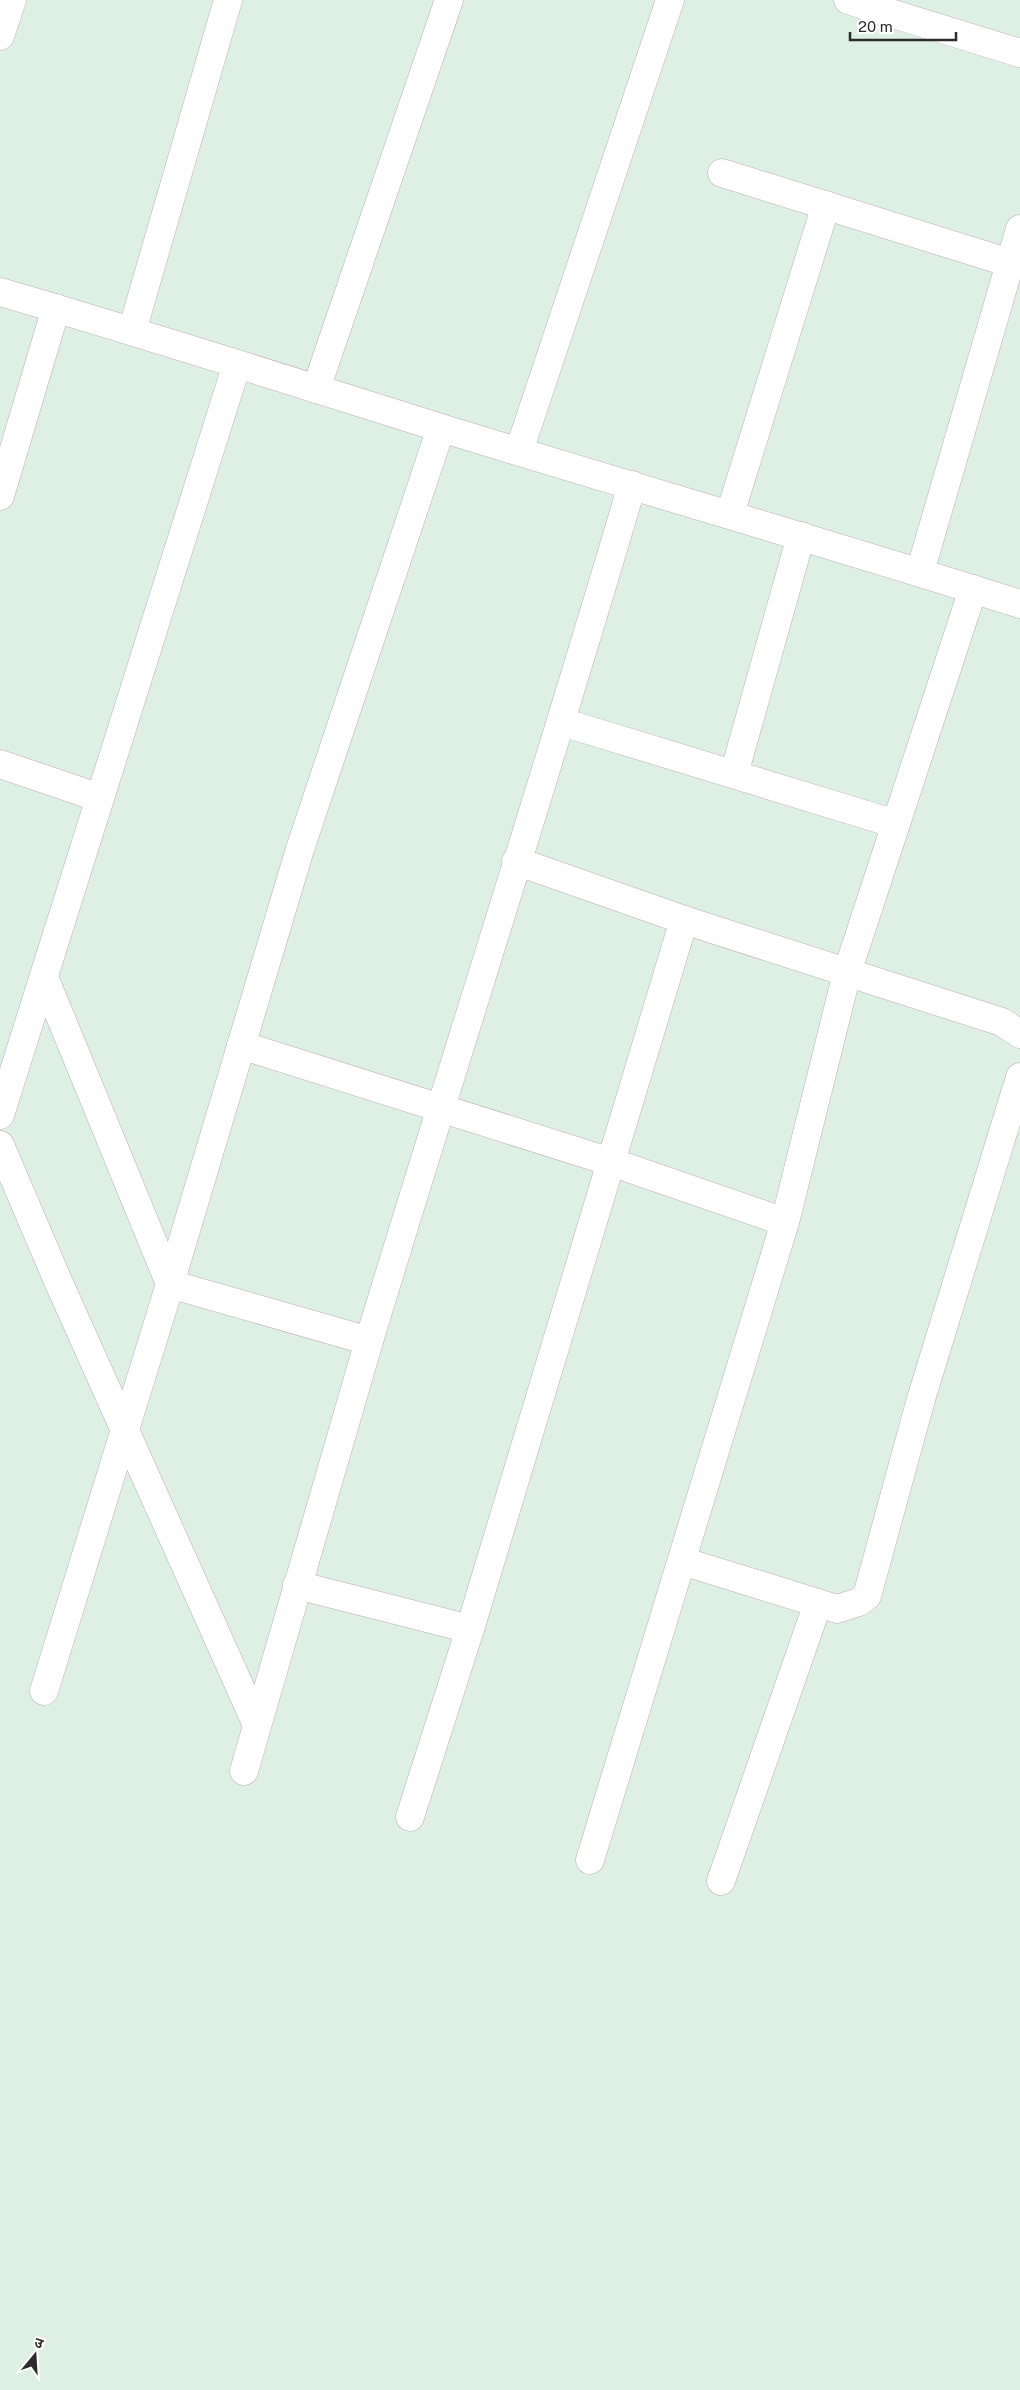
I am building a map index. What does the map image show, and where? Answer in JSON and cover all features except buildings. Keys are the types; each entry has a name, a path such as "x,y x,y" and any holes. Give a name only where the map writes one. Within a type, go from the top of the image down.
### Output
{"street":[{"path":"0,36 12,0"},
{"path":"132,331 228,0"},
{"path":"316,389 449,0"},
{"path":"519,451 670,0"},
{"path":"848,0 886,6 1020,53"},
{"path":"722,173 1010,263"},
{"path":"730,514 826,205"},
{"path":"920,572 1020,229"},
{"path":"0,292 1020,604"},
{"path":"0,496 56,308"},
{"path":"0,1115 237,364"},
{"path":"44,1691 170,1284 300,850 441,428"},
{"path":"244,1771 368,1341 516,861 562,722 632,485"},
{"path":"734,774 801,536"},
{"path":"590,1860 786,1222 847,973 973,589"},
{"path":"562,722 896,824"},
{"path":"0,764 100,798"},
{"path":"516,861 684,920 1002,1022 1020,1034"},
{"path":"410,1816 470,1629 684,920"},
{"path":"44,977 170,1284"},
{"path":"241,1045 611,1162 786,1222"},
{"path":"682,1561 837,1609 859,1602 867,1596 921,1400 1020,1078"},
{"path":"0,1144 62,1290 257,1725"},
{"path":"170,1284 368,1341"},
{"path":"297,1585 470,1629"},
{"path":"721,1881 818,1603"}]}
